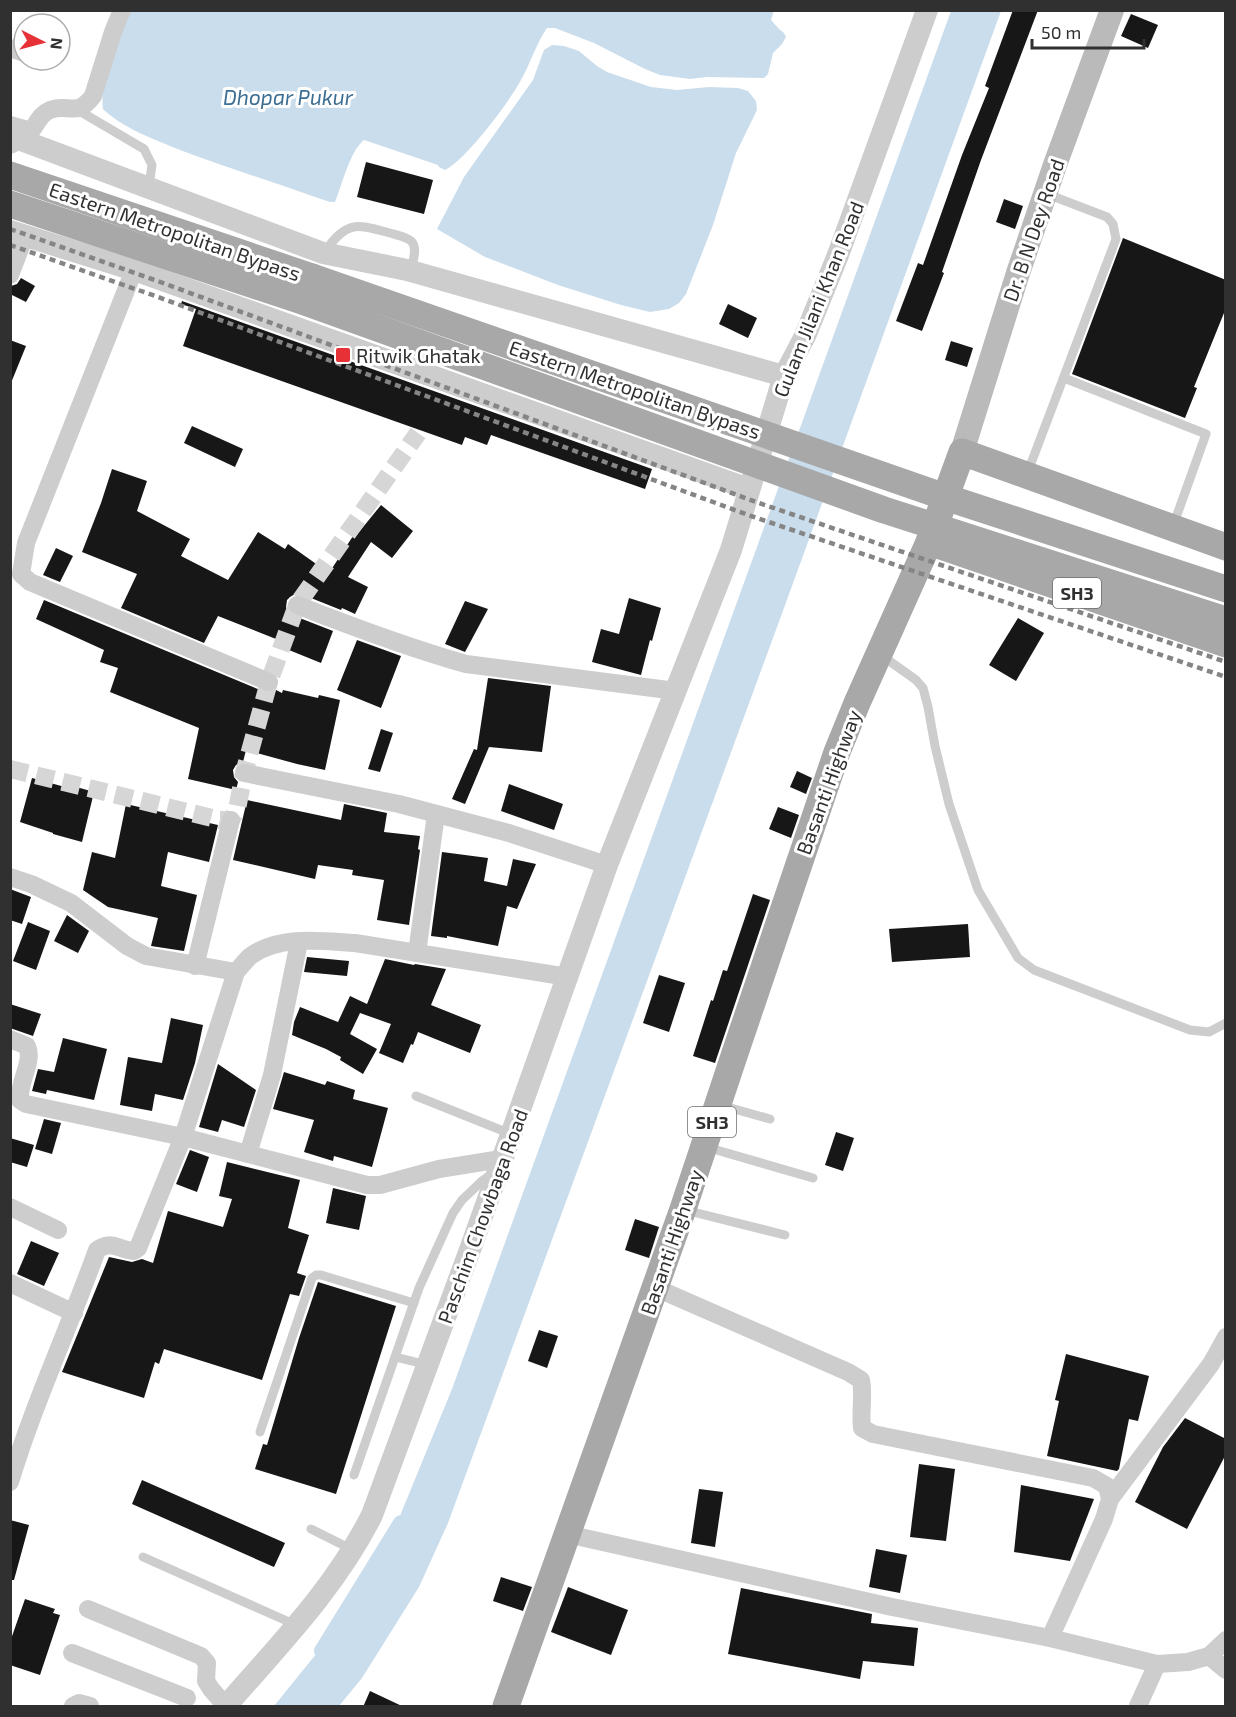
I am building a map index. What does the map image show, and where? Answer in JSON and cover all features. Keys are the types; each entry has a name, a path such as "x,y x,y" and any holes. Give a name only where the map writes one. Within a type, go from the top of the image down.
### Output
{"main road":[{"name":"Dr. B N Dey Road","path":"962,452 1018,273 1112,10"},
{"name":"Eastern Metropolitan Bypass","path":"10,175 308,290 1226,589"},
{"path":"10,204 140,260 308,290 884,510 1226,620"},
{"path":"962,452 1226,547"},
{"name":"SH3","path":"962,452 929,542 1226,644"},
{"name":"Basanti Highway","path":"506,1707 684,1209 834,763 857,703 929,542"}],"street":[{"path":"18,135 48,111 75,109 87,104 93,96 122,10"},
{"name":"Gulam Jilani Khan Road","path":"676,691 731,550 784,376 805,336 838,255 927,10"},
{"path":"18,135 149,189 323,253 411,271 784,376"},
{"path":"10,275 18,233 140,260 749,489"},
{"path":"140,260 17,548 21,574 30,582 269,682"},
{"path":"297,605 350,626 466,664 676,691"},
{"name":"Paschim Chowbaga Road","path":"226,1706 296,1625 336,1574 353,1550 372,1515 528,1090 607,865 676,691"},
{"path":"244,773 399,804 509,832 607,865"},
{"path":"417,953 436,814"},
{"path":"195,966 231,820"},
{"path":"10,877 71,903 127,945 146,956 236,972"},
{"path":"10,1482 97,1250 104,1245 111,1244 130,1251 138,1248 183,1137 236,972 250,956 277,943 326,941 356,943 568,977"},
{"path":"248,1154 272,1075 300,942"},
{"path":"10,1039 27,1046 30,1053 19,1091 20,1100 26,1104 183,1137 367,1185 380,1185 439,1169 499,1165"},
{"path":"10,1207 58,1230"},
{"path":"10,1283 74,1313"},
{"path":"656,1288 848,1372 861,1380 862,1428 873,1434 1093,1478 1107,1486 1110,1499"},
{"path":"1050,1638 1104,1519 1110,1499 1218,1368 1226,1337"},
{"path":"567,1534 892,1607 1050,1638 1157,1664 1188,1662 1209,1656 1226,1640"},
{"path":"88,1609 201,1656 207,1663 206,1681 226,1706"},
{"path":"72,1653 183,1702 206,1681"},
{"path":"1209,1656 1226,1670"},
{"path":"1138,1707 1157,1664"},
{"path":"73,1707 79,1703 90,1707"}],"lane":[{"path":"75,109 144,149 152,165 149,189"},
{"path":"1027,476 1116,239 1113,224 1107,217 1045,194"},
{"path":"323,253 346,229 365,226 412,241 414,246 411,271"},
{"path":"1064,378 1206,434 1173,527"},
{"path":"879,654 916,680 922,688 949,804 966,859 978,890 1018,958 1034,970 1190,1030 1209,1032 1226,1023"},
{"path":"416,1096 511,1134"},
{"path":"718,1104 770,1119"},
{"path":"704,1146 813,1178"},
{"path":"354,1475 414,1304 453,1213 462,1200 499,1165"},
{"path":"684,1209 785,1235"},
{"path":"260,1432 312,1278 321,1275 414,1304"},
{"path":"395,1357 428,1365"},
{"path":"311,1529 353,1550"},
{"path":"143,1557 296,1625"}],"water":[{"name":"Dhopar Pukur","path":"774,10 771,20 786,37 773,53 768,74 764,78 690,79 660,75 594,43 555,28 547,28 522,78 508,100 476,142 454,164 445,170 438,165 364,140 351,160 335,202 180,150 130,128 103,109 102,97 106,72 127,11"},
{"path":"951,11 1001,11 448,1523 419,1587 362,1678 339,1706 274,1706 338,1627 381,1562 452,1389"},
{"path":"552,45 579,51 607,72 651,87 677,90 709,87 738,88 748,91 756,101 757,110 736,153 713,225 686,294 679,303 669,309 650,312 558,285 485,257 437,229 464,177 533,80 544,50"}],"building":[{"path":"1013,10 1038,10 981,160 942,272 944,273 922,331 896,321 918,263 923,265 962,155 989,88 985,86"},
{"path":"1131,14 1158,25 1148,48 1121,36"},
{"path":"366,162 433,180 424,214 357,197"},
{"path":"1004,199 1023,206 1015,229 996,222"},
{"path":"1123,238 1226,280 1226,308 1194,387 1197,388 1185,418 1072,374"},
{"path":"21,278 35,286 26,302 10,294 11,286 17,284"},
{"name":"Ritwik Ghatak","path":"182,301 652,469 645,489 491,435 487,445 465,437 462,445 183,346 196,309 181,304"},
{"path":"728,304 757,318 748,338 719,324"},
{"path":"10,340 26,346 11,383 10,383"},
{"path":"951,341 973,348 967,367 945,360"},
{"path":"192,426 243,449 235,467 184,443"},
{"path":"112,469 147,481 137,511 190,539 181,556 228,580 258,532 285,549 288,544 329,573 353,536 355,537 381,505 413,531 392,558 371,542 348,577 368,587 355,614 301,594 295,594 287,600 286,607 292,615 333,631 321,663 284,648 286,643 218,616 204,643 121,608 137,574 82,552"},
{"path":"56,548 73,556 60,582 43,575"},
{"path":"629,598 661,608 641,675 592,662 601,629 619,634"},
{"path":"44,600 265,692 271,693 276,690 282,693 283,690 318,698 319,695 340,700 325,770 246,750 243,762 236,765 233,770 238,782 236,790 188,779 199,728 110,692 118,668 100,662 104,650 36,619"},
{"path":"465,601 488,609 465,652 445,644"},
{"path":"1018,618 1044,633 1016,681 989,665"},
{"path":"357,640 401,656 381,708 337,690"},
{"path":"488,678 551,686 542,752 489,747 465,804 452,799 474,749 477,750"},
{"path":"381,729 393,733 380,772 368,769"},
{"path":"797,771 812,778 806,794 790,787"},
{"path":"32,778 94,792 82,842 20,822"},
{"path":"509,784 563,804 554,830 501,811"},
{"path":"247,800 341,820 344,804 387,813 384,832 420,836 409,925 377,920 384,880 352,875 353,870 318,865 315,879 233,860"},
{"path":"126,804 218,825 209,862 168,852 161,886 197,895 184,951 151,946 158,918 108,907 83,890 92,852 115,858"},
{"path":"778,807 799,815 791,838 769,829"},
{"path":"442,852 488,858 484,881 507,886 513,859 536,864 517,909 507,906 498,946 447,936 447,938 431,936"},
{"path":"10,889 31,897 22,924 10,920"},
{"path":"753,894 770,900 715,1063 693,1056 711,1000 713,1001 723,970 727,971"},
{"path":"67,915 89,931 78,953 54,941"},
{"path":"28,922 50,931 36,970 13,961"},
{"path":"968,924 970,957 892,962 889,929"},
{"path":"307,957 349,961 347,976 304,972"},
{"path":"385,959 446,969 431,1005 481,1025 470,1053 418,1032 403,1063 379,1053 391,1024 360,1013 350,1034 377,1049 363,1074 340,1060 341,1057 292,1035 300,1007 338,1022 350,996 367,1004"},
{"path":"659,975 685,983 669,1032 643,1023"},
{"path":"10,1004 41,1014 33,1036 10,1028"},
{"path":"171,1018 203,1025 195,1063 183,1100 155,1094 152,1111 120,1105 128,1057 162,1063"},
{"path":"63,1038 107,1049 94,1100 47,1090 46,1094 32,1091 38,1069 54,1072"},
{"path":"218,1064 256,1090 244,1127 222,1120 218,1132 199,1127"},
{"path":"284,1072 325,1085 327,1081 355,1090 353,1099 388,1108 372,1167 334,1156 333,1161 304,1152 314,1120 273,1109"},
{"path":"44,1119 61,1123 52,1154 35,1149"},
{"path":"836,1132 854,1138 843,1171 825,1165"},
{"path":"10,1138 34,1145 27,1167 10,1162"},
{"path":"190,1150 209,1157 197,1192 176,1184"},
{"path":"227,1162 300,1180 288,1228 309,1235 297,1273 306,1276 299,1296 290,1294 262,1380 164,1349 159,1364 155,1362 144,1398 62,1372 109,1257 132,1262 142,1259 153,1263 168,1211 223,1227 232,1199 219,1196"},
{"path":"333,1188 366,1196 359,1230 326,1223"},
{"path":"635,1219 659,1227 649,1258 625,1250"},
{"path":"31,1241 59,1253 44,1286 17,1274"},
{"path":"318,1282 396,1306 336,1494 255,1469 263,1444 267,1445"},
{"path":"539,1330 558,1336 547,1368 528,1361"},
{"path":"1066,1354 1149,1376 1138,1421 1129,1419 1117,1471 1047,1456 1059,1401 1055,1400"},
{"path":"1185,1418 1226,1439 1226,1454 1187,1529 1135,1502 1163,1447"},
{"path":"919,1464 955,1469 946,1541 910,1537"},
{"path":"142,1480 285,1543 274,1567 132,1504"},
{"path":"1021,1485 1094,1499 1070,1561 1014,1552"},
{"path":"699,1489 723,1492 715,1547 691,1543"},
{"path":"10,1520 29,1525 14,1580 10,1580"},
{"path":"876,1549 907,1555 900,1593 869,1587"},
{"path":"501,1577 532,1587 523,1611 493,1601"},
{"path":"568,1587 628,1610 611,1655 551,1632"},
{"path":"741,1588 872,1614 871,1623 918,1628 914,1666 863,1661 860,1679 728,1654"},
{"path":"25,1599 55,1609 53,1613 60,1615 40,1675 10,1665 10,1642"},
{"path":"370,1691 404,1707 363,1707"}],"waterway":[{"path":"322,1651 401,1523"}],"tunnel":[{"path":"10,769 220,820 231,820 237,809 244,773 269,682 297,605 418,433"}],"railway":[{"path":"10,229 163,283 756,502 1226,662"},
{"path":"10,245 158,297 751,516 1226,677"}],"place":[{"name":"Ritwik Ghatak","path":"343,355"}]}
